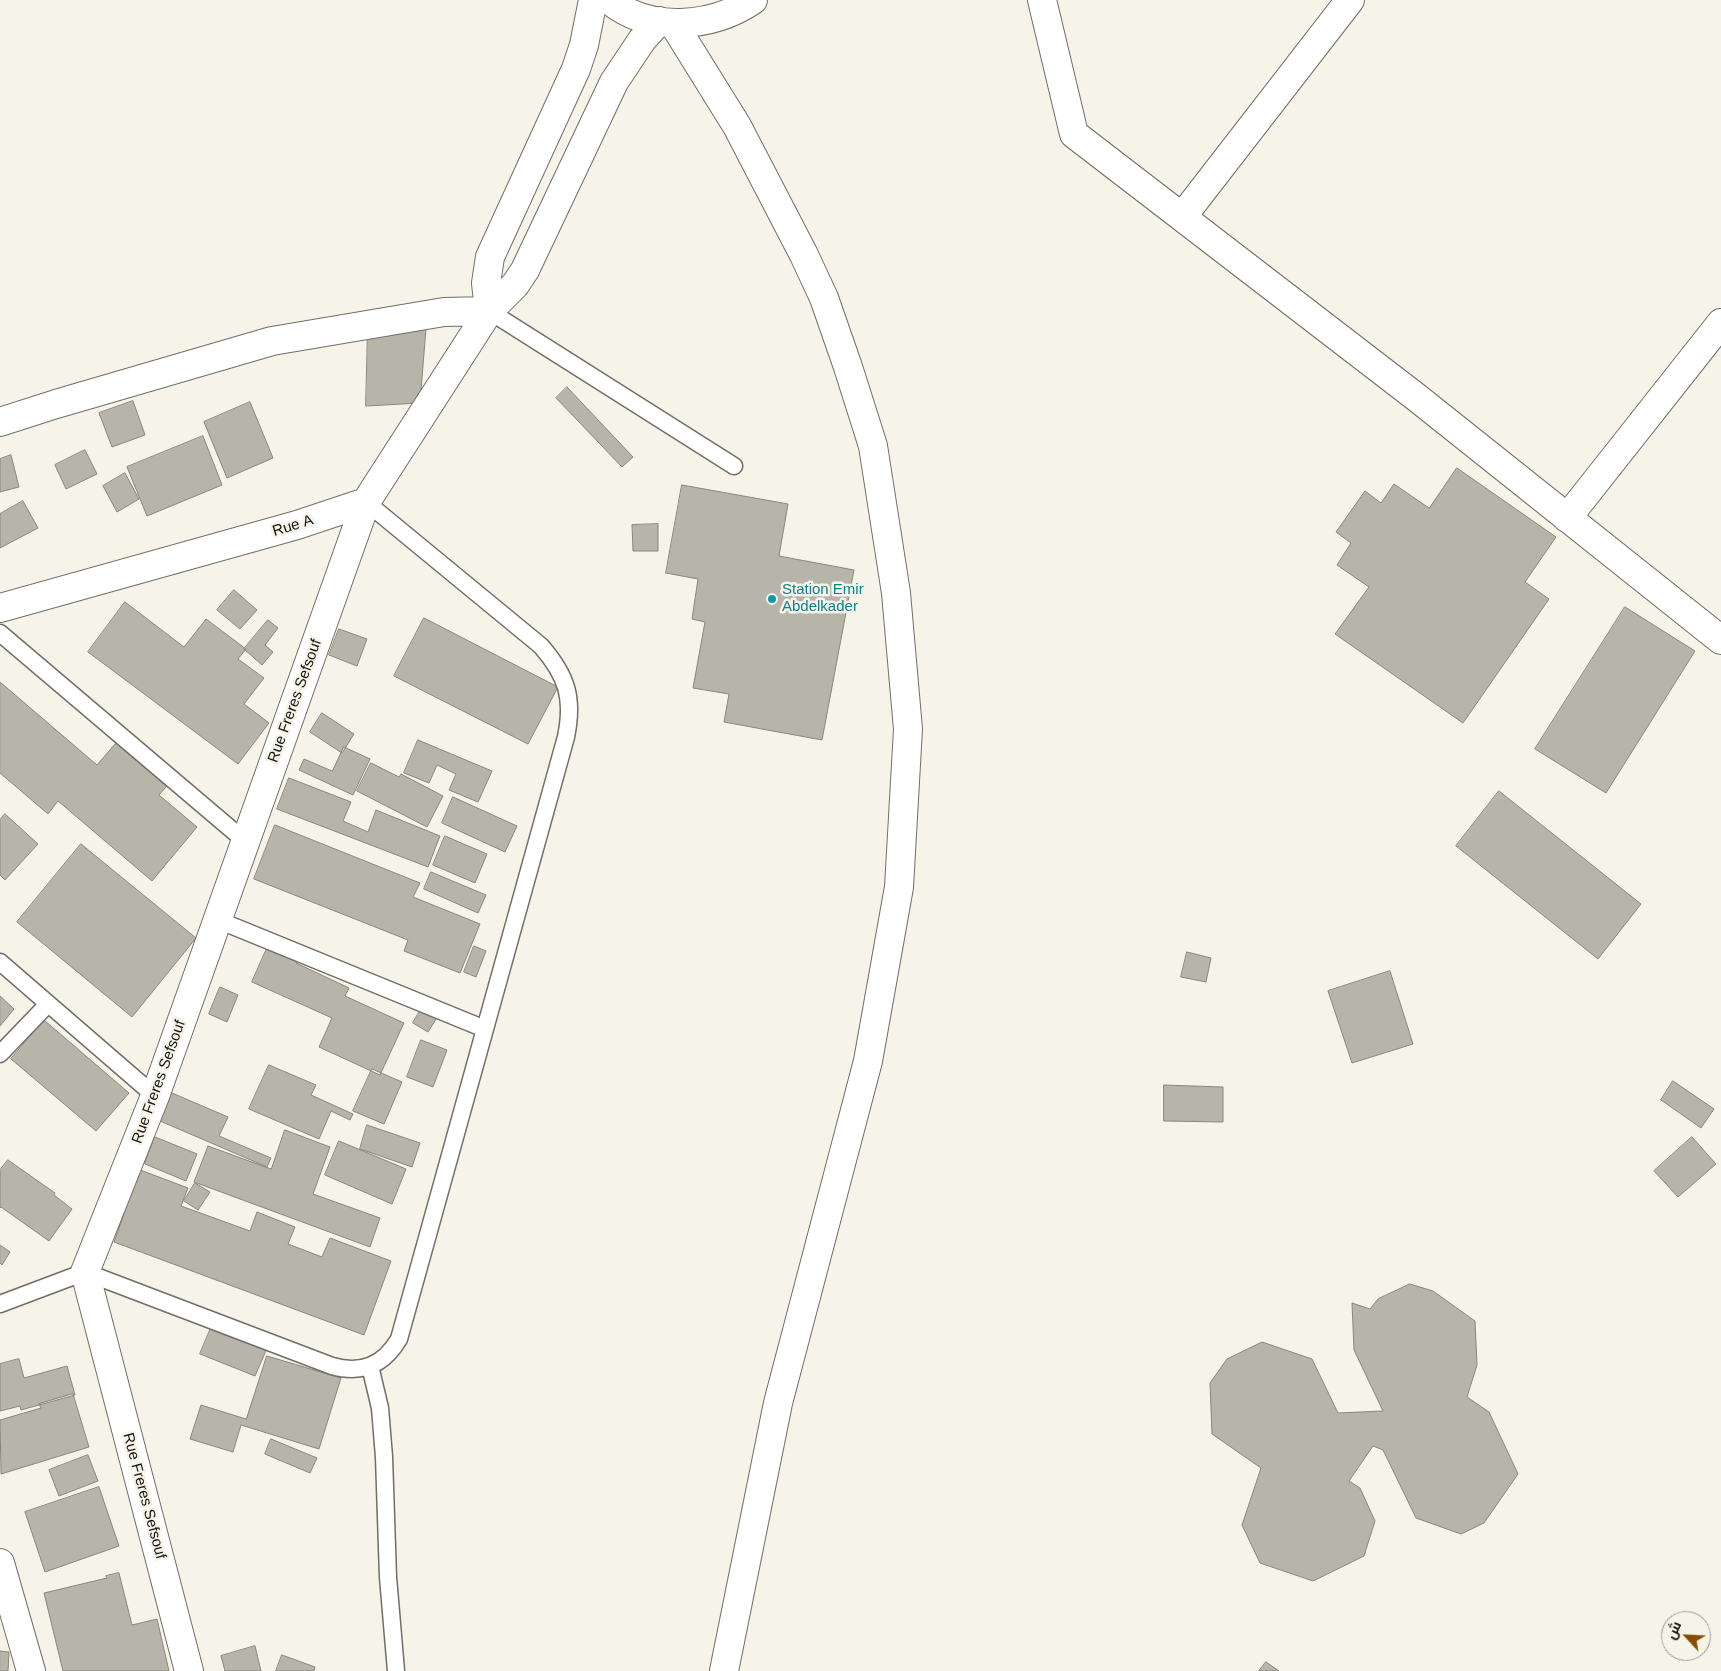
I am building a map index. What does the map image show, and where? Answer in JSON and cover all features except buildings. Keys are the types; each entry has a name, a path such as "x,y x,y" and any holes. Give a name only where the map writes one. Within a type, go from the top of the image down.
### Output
{"main road":[{"path":"489,312 486,283 490,257 576,69 584,45 593,0"},
{"path":"610,0 635,14 666,22 701,22 727,14 753,0"},
{"path":"1042,0 1074,134 1416,397 1721,640"},
{"path":"1182,217 1350,0"},
{"path":"366,502 489,312 515,285 525,270 614,82 642,40 666,22"},
{"path":"666,22 737,126 804,255 824,298 848,367 874,446 896,593 908,729 899,886 868,1060 778,1404 724,1671"},
{"path":"0,422 272,341 444,312 489,312"},
{"path":"1567,518 1721,324"},
{"name":"Rue A","path":"0,608 287,528 366,502"},
{"name":"Rue Freres Sefsouf","path":"189,1671 85,1272 155,1096 366,502"},
{"path":"0,1563 31,1671"}],"lane":[{"path":"489,312 734,466"},
{"path":"0,1304 85,1272 345,1370 358,1370 382,1360 392,1351 398,1339 570,717 569,698 564,678 554,661 541,646 366,502"},
{"path":"0,633 245,841"},
{"path":"218,920 485,1029"},
{"path":"0,962 155,1096"},
{"path":"0,1054 48,1004"},
{"path":"370,1366 380,1408 384,1457 388,1577 396,1671"}],"place":[{"name":"Station Emir Abdelkader","path":"772,599"}]}
